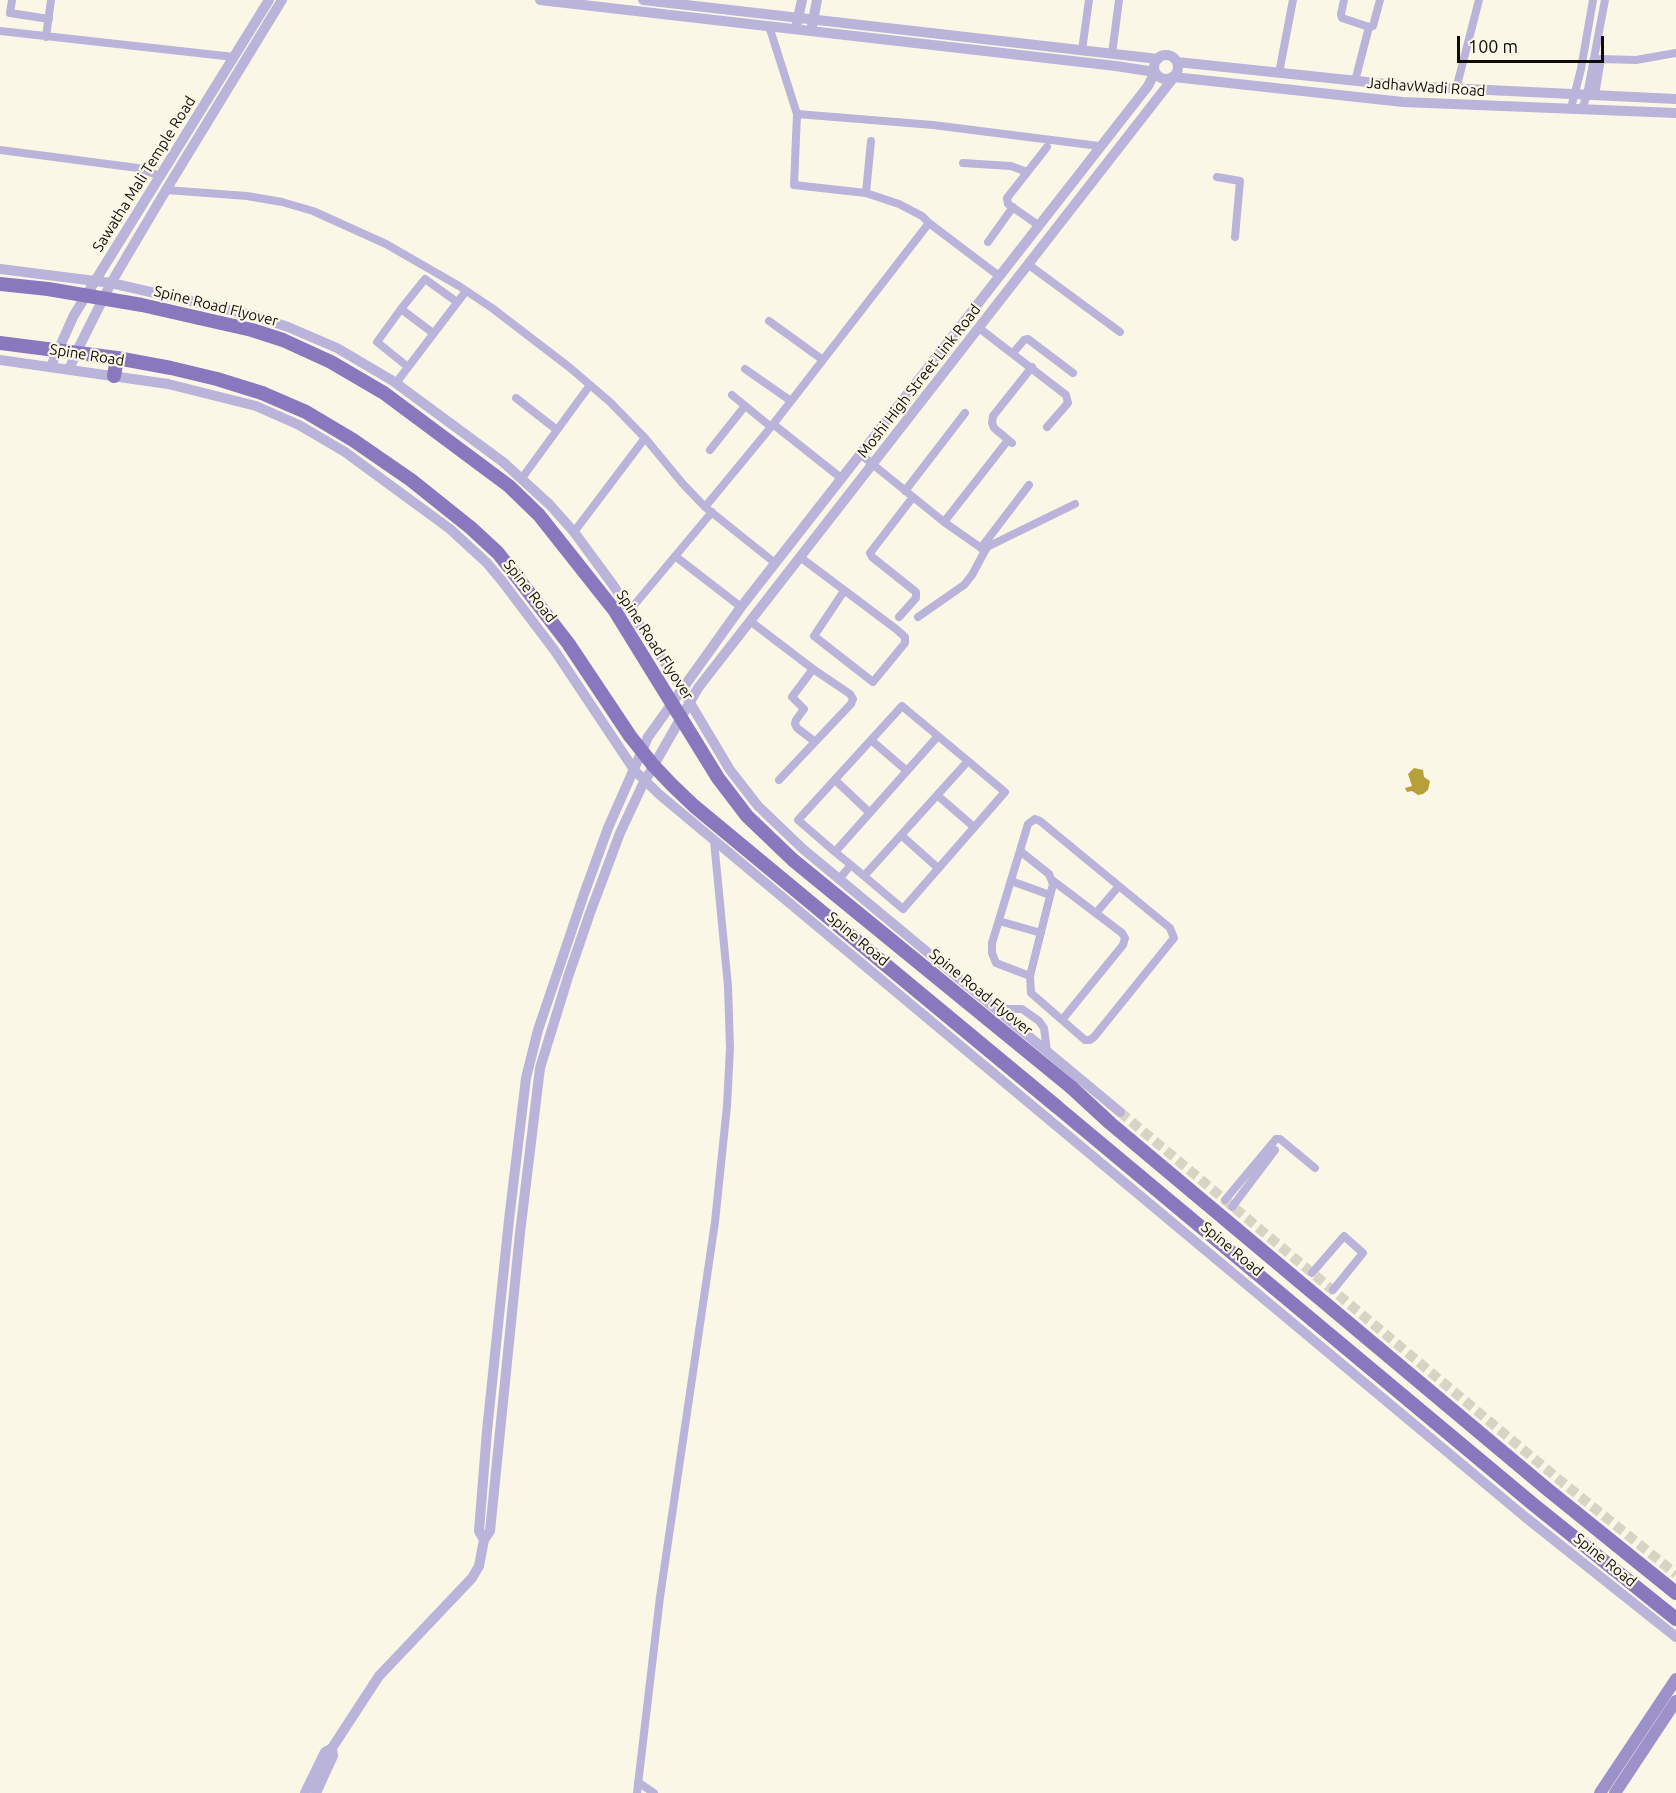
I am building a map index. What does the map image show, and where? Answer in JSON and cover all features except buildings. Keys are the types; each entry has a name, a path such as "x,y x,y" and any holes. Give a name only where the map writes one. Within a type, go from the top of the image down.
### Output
{"main road":[{"path":"0,284 103,299"},
{"name":"Spine Road Flyover","path":"103,299 252,330 282,340 340,366 384,393 509,486 539,515 615,611 718,778 747,816 793,860 1071,1087 1110,1123"},
{"name":"Spine Road","path":"0,343 76,352"},
{"path":"76,352 117,358 217,379 262,393 306,412 353,440 411,480 471,528 498,554 568,643 630,736 672,785 694,806 1097,1139 1087,1150"},
{"path":"114,376 117,358"},
{"path":"1110,1123 1120,1112"},
{"name":"Spine Road","path":"1110,1123 1547,1489 1676,1593"},
{"name":"Spine Road","path":"1097,1139 1534,1505 1676,1618"},
{"path":"1600,1793 1676,1679"},
{"path":"1615,1793 1676,1701"}],"street":[{"path":"12,0 10,13 49,19"},
{"path":"46,37 51,0"},
{"name":"Sawatha Mali Temple Road","path":"51,366 74,315 269,0"},
{"name":"Sawatha Mali Temple Road","path":"69,370 111,282 282,0"},
{"name":"JadhavWadi Road","path":"540,0 1116,66 1155,72 1164,79 1174,77 1403,102 1481,107 1676,113"},
{"path":"643,0 1158,59 1154,65 1155,72"},
{"path":"796,30 801,0"},
{"path":"812,31 817,0"},
{"path":"1082,50 1089,0"},
{"path":"1112,54 1119,0"},
{"path":"1279,73 1293,0"},
{"path":"1344,0 1342,18 1369,27"},
{"path":"1355,81 1369,27 1373,26 1380,0"},
{"path":"1456,89 1479,0"},
{"path":"1576,109 1574,94 1593,0"},
{"path":"1591,95 1605,0"},
{"path":"769,27 797,114 794,185 866,194 899,204 922,216 999,276"},
{"path":"0,31 234,57"},
{"path":"1576,109 1591,95 1601,59 1636,60 1676,53"},
{"name":"JadhavWadi Road","path":"1158,59 1168,55 1178,62 1355,81 1456,89 1676,99"},
{"path":"1174,77 1178,70 1178,62"},
{"name":"Moshi High Street Link Road","path":"484,1540 479,1531 503,1276 522,1101 529,1063 538,1030 608,828 648,736 741,607 1148,86 1155,72"},
{"name":"Moshi High Street Link Road","path":"332,1748 379,1676 472,1578 478,1566 484,1540 490,1531 540,1068 594,903 620,832 645,781 698,688 1174,77"},
{"path":"797,114 933,125 1099,146"},
{"path":"866,194 871,141"},
{"path":"1038,225 1008,204 1008,198 1047,147"},
{"path":"0,150 138,168 160,176"},
{"path":"963,163 1011,166 1027,172"},
{"path":"1216,177 1240,181 1235,237"},
{"path":"166,190 247,196 282,202 313,211 386,244 466,291 492,308 590,385 645,438 683,484 708,509 775,563"},
{"path":"987,242 1013,207"},
{"path":"630,610 675,556 772,425 929,223"},
{"path":"1010,262 1026,268 1120,332"},
{"path":"0,268 111,282 256,316 338,348 396,383 522,478 574,532 630,610 745,791 784,833 1120,1112"},
{"path":"408,366 377,342 401,309 425,279 458,302"},
{"path":"396,383 466,291"},
{"path":"401,309 434,333"},
{"path":"769,321 823,360"},
{"path":"979,328 1032,367 1068,399 1068,403 1047,427"},
{"path":"1013,353 1024,340 1028,339 1073,373"},
{"name":"Spine Road","path":"0,360 168,384 256,406 299,425 345,452 450,529 487,563 545,636 634,769 645,781 1524,1516 1676,1637"},
{"path":"944,522 1009,443 994,428 993,416 1032,367"},
{"path":"745,369 791,401"},
{"path":"522,478 590,385"},
{"path":"732,395 841,478"},
{"path":"516,398 557,430"},
{"path":"710,450 745,406"},
{"path":"905,491 965,413"},
{"path":"574,532 645,438"},
{"path":"860,454 944,522 982,549"},
{"path":"918,617 964,585 972,575 982,549 1029,485"},
{"path":"899,617 916,598 916,592 870,553 913,497"},
{"path":"982,549 1076,504"},
{"path":"675,556 741,607"},
{"path":"800,557 905,637 905,642 873,682 814,636 844,591"},
{"path":"750,621 850,694 853,699 851,704 779,780"},
{"path":"813,669 792,697 804,709 795,724 814,741"},
{"path":"902,706 938,736 1005,792 903,909 798,820 902,706"},
{"path":"835,852 938,736"},
{"path":"871,740 908,771"},
{"path":"864,876 968,761"},
{"path":"834,780 870,813"},
{"path":"937,795 974,827"},
{"path":"1030,976 996,963 993,958 992,943 1028,824 1035,819 1040,820 1170,928 1174,938 1090,1040 1085,1040 1031,993 1030,976 1052,879"},
{"path":"901,835 938,868"},
{"path":"637,1793 660,1597 714,1222 727,1106 730,1048 728,986 714,841"},
{"path":"1020,851 1122,933 1125,938 1123,945 1062,1020"},
{"path":"839,879 851,865"},
{"path":"1011,881 1050,895"},
{"path":"1096,913 1119,886"},
{"path":"999,921 1041,933"},
{"path":"1033,1016 1043,1004"},
{"path":"996,1009 1022,1009 1033,1016 1044,1028 1047,1051"},
{"path":"1225,1200 1276,1139 1280,1139 1315,1168"},
{"path":"1232,1207 1275,1150"},
{"path":"1312,1274 1344,1236 1363,1253 1333,1290"},
{"path":"503,1276 516,1277"},
{"path":"305,1793 325,1752 332,1748 333,1756 316,1793"},
{"path":"638,1782 654,1793"}],"shaded area":[{"path":"1414,768 1423,770 1424,777 1430,781 1428,790 1423,794 1407,792 1405,788 1412,786 1408,774"}],"tunnel":[{"path":"1120,1112 1557,1478 1676,1574"}]}
